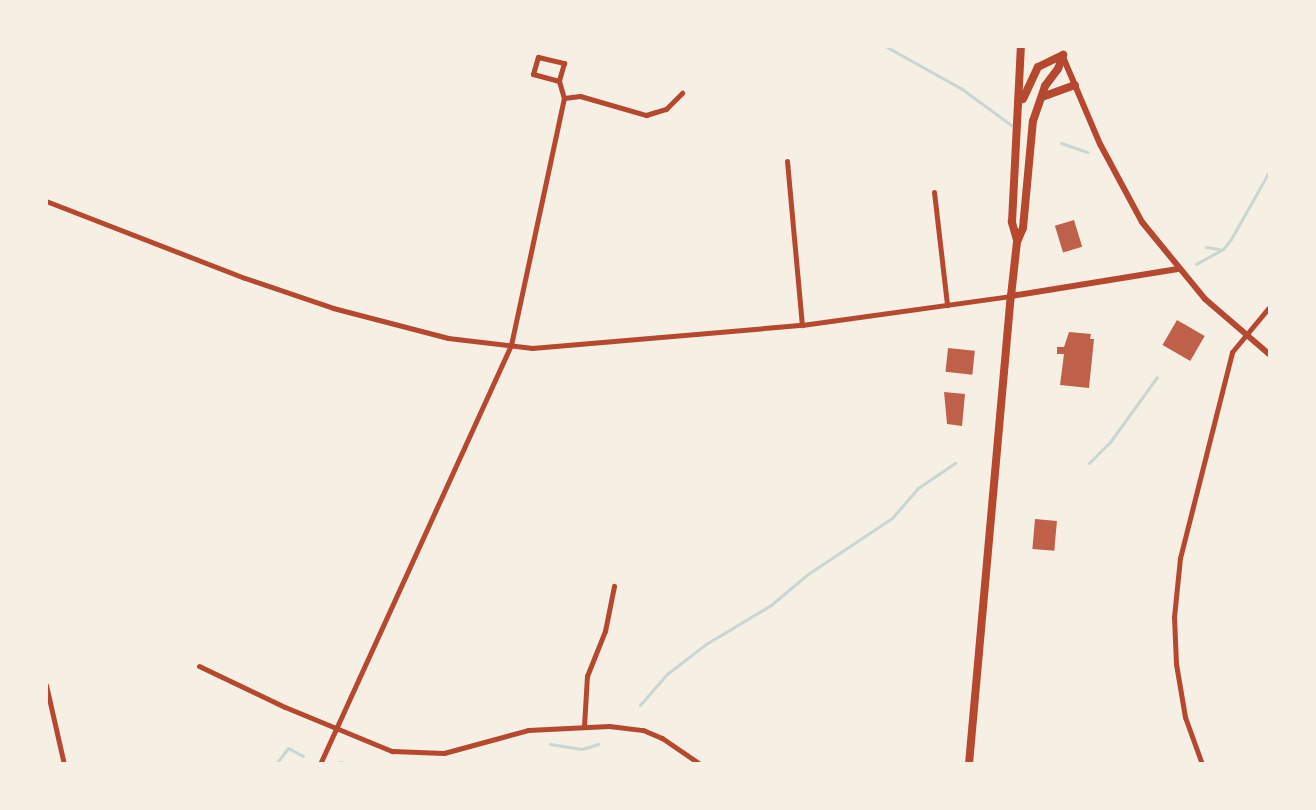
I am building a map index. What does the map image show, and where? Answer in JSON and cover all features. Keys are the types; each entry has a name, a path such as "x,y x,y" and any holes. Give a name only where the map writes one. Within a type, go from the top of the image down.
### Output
{"main road":[{"path":"1017,242 1012,222 1021,46"},
{"path":"1059,46 1063,55"},
{"path":"1020,105 1038,67 1063,55"},
{"path":"969,764 1011,296 1017,242 1023,228 1033,121 1063,55"},
{"path":"1042,97 1075,85"}],"street":[{"path":"1063,55 1122,189 1178,269 1270,355"},
{"path":"320,764 511,345 564,98 559,81 564,63 538,57 533,74 559,81"},
{"path":"564,98 575,95 646,115 666,109 682,93"},
{"path":"787,161 802,325"},
{"path":"934,192 947,305"},
{"path":"46,201 245,278 333,308 423,333 511,345 572,347 802,325 1178,269"},
{"path":"1202,764 1185,717 1176,664 1174,617 1178,577 1185,533 1232,352 1270,306"},
{"path":"584,726 587,676 608,623 614,586"},
{"path":"199,666 383,749 431,755 528,730 584,726 643,730 682,749 700,764"},
{"path":"46,685 64,764"}],"building":[{"path":"1074,220 1082,247 1063,253 1055,226"},
{"path":"1177,320 1205,336 1190,361 1162,345"},
{"path":"1069,332 1091,334 1090,339 1094,339 1089,388 1060,385 1064,354 1057,354 1057,347 1064,347"},
{"path":"948,348 975,351 972,375 945,372"},
{"path":"944,392 965,394 962,426 947,424"},
{"path":"1035,519 1057,521 1054,551 1032,549"}],"waterway":[{"path":"885,46 962,89 1011,125"},
{"path":"1061,143 1087,152"},
{"path":"1196,264 1223,249 1231,239 1270,170"},
{"path":"1206,247 1219,249"},
{"path":"1089,463 1110,442 1157,377"},
{"path":"640,705 667,674 706,644 771,605 808,574 892,518 918,488 955,463"},
{"path":"550,744 582,749 598,744"},
{"path":"276,764 288,748 303,756"},
{"path":"339,762 354,764"}]}
